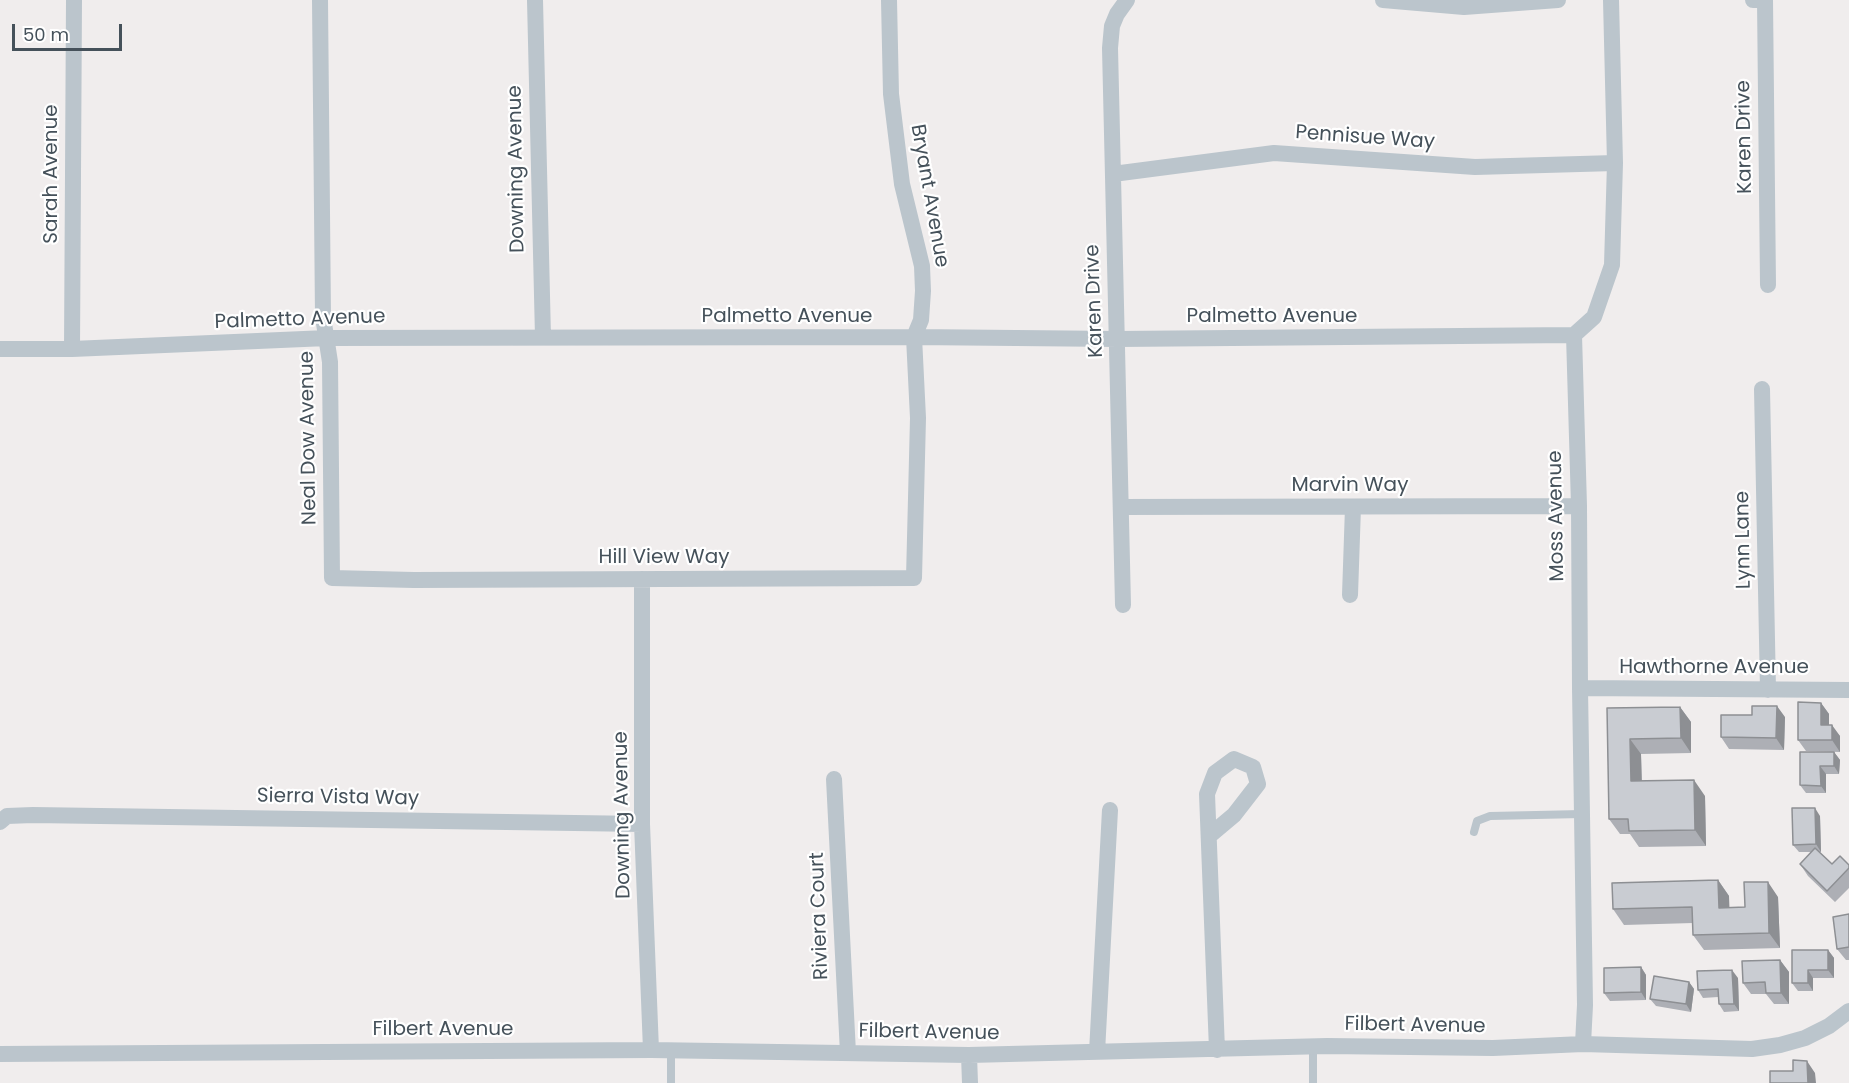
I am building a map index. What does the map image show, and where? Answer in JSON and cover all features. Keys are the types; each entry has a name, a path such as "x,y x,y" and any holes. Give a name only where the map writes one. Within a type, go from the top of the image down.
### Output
{"street":[{"name":"Sarah Avenue","path":"72,349 74,0"},
{"name":"Neal Dow Avenue","path":"320,0 323,317 330,362 332,578 414,580"},
{"name":"Downing Avenue","path":"535,0 543,337"},
{"name":"Bryant Avenue","path":"888,0 891,94 901,172 921,266 921,320 914,337 918,418 914,578"},
{"name":"Karen Drive","path":"1123,605 1110,48 1112,26 1126,0"},
{"path":"1384,0 1464,7 1558,0"},
{"path":"1574,335 1593,317 1612,265 1615,163 1611,0"},
{"name":"Karen Drive","path":"1754,0 1765,0 1768,285"},
{"name":"Pennisue Way","path":"1113,174 1274,153 1475,167 1615,163"},
{"name":"Palmetto Avenue","path":"0,349 72,349 327,338 1118,339 1574,335"},
{"name":"Moss Avenue","path":"1574,335 1580,506 1580,688 1585,1005 1583,1044"},
{"name":"Lynn Lane","path":"1762,389 1768,690"},
{"name":"Marvin Way","path":"1121,507 1580,506"},
{"path":"1350,596 1353,507"},
{"name":"Hill View Way","path":"414,580 914,578"},
{"name":"Downing Avenue","path":"642,579 642,824 651,1050"},
{"name":"Hawthorne Avenue","path":"1580,688 1849,690"},
{"name":"Riviera Court","path":"834,778 848,1053"},
{"path":"1097,1053 1110,810"},
{"name":"Sierra Vista Way","path":"0,822 6,816 33,815 642,824"},
{"path":"1209,836 1217,1050"},
{"name":"Filbert Avenue","path":"0,1054 670,1050 969,1055 1313,1046 1493,1048 1583,1044 1752,1049 1805,1038 1829,1026 1849,1011"},
{"path":"969,1055 970,1083"}],"lane":[{"path":"1474,832 1477,821 1490,816 1582,814"},
{"path":"1313,1046 1313,1083"},
{"path":"670,1050 671,1083"}],"building":[{"path":"1798,702 1821,703 1821,725 1832,725 1832,740 1798,740"},
{"path":"1752,706 1777,706 1776,738 1721,737 1721,715 1752,715"},
{"path":"1680,707 1681,738 1630,739 1631,781 1694,780 1695,830 1629,831 1628,819 1609,819 1607,708"},
{"path":"1800,752 1834,752 1834,766 1820,766 1821,786 1800,785"},
{"path":"1792,808 1815,808 1816,844 1793,845"},
{"path":"1815,848 1832,864 1840,856 1849,865 1849,868 1827,891 1800,864"},
{"path":"1718,880 1719,908 1745,907 1744,882 1768,882 1769,933 1693,935 1692,907 1613,909 1612,883"},
{"path":"1849,914 1849,947 1837,949 1833,917"},
{"path":"1792,950 1828,950 1828,970 1808,970 1808,983 1792,983"},
{"path":"1780,960 1781,993 1766,993 1765,982 1743,983 1742,961"},
{"path":"1641,967 1641,992 1604,993 1604,968"},
{"path":"1732,970 1734,1004 1719,1004 1718,989 1698,990 1697,971"},
{"path":"1654,976 1689,982 1686,1004 1650,999"},
{"path":"1793,1060 1807,1061 1808,1083 1770,1083 1770,1071 1793,1071"}]}
